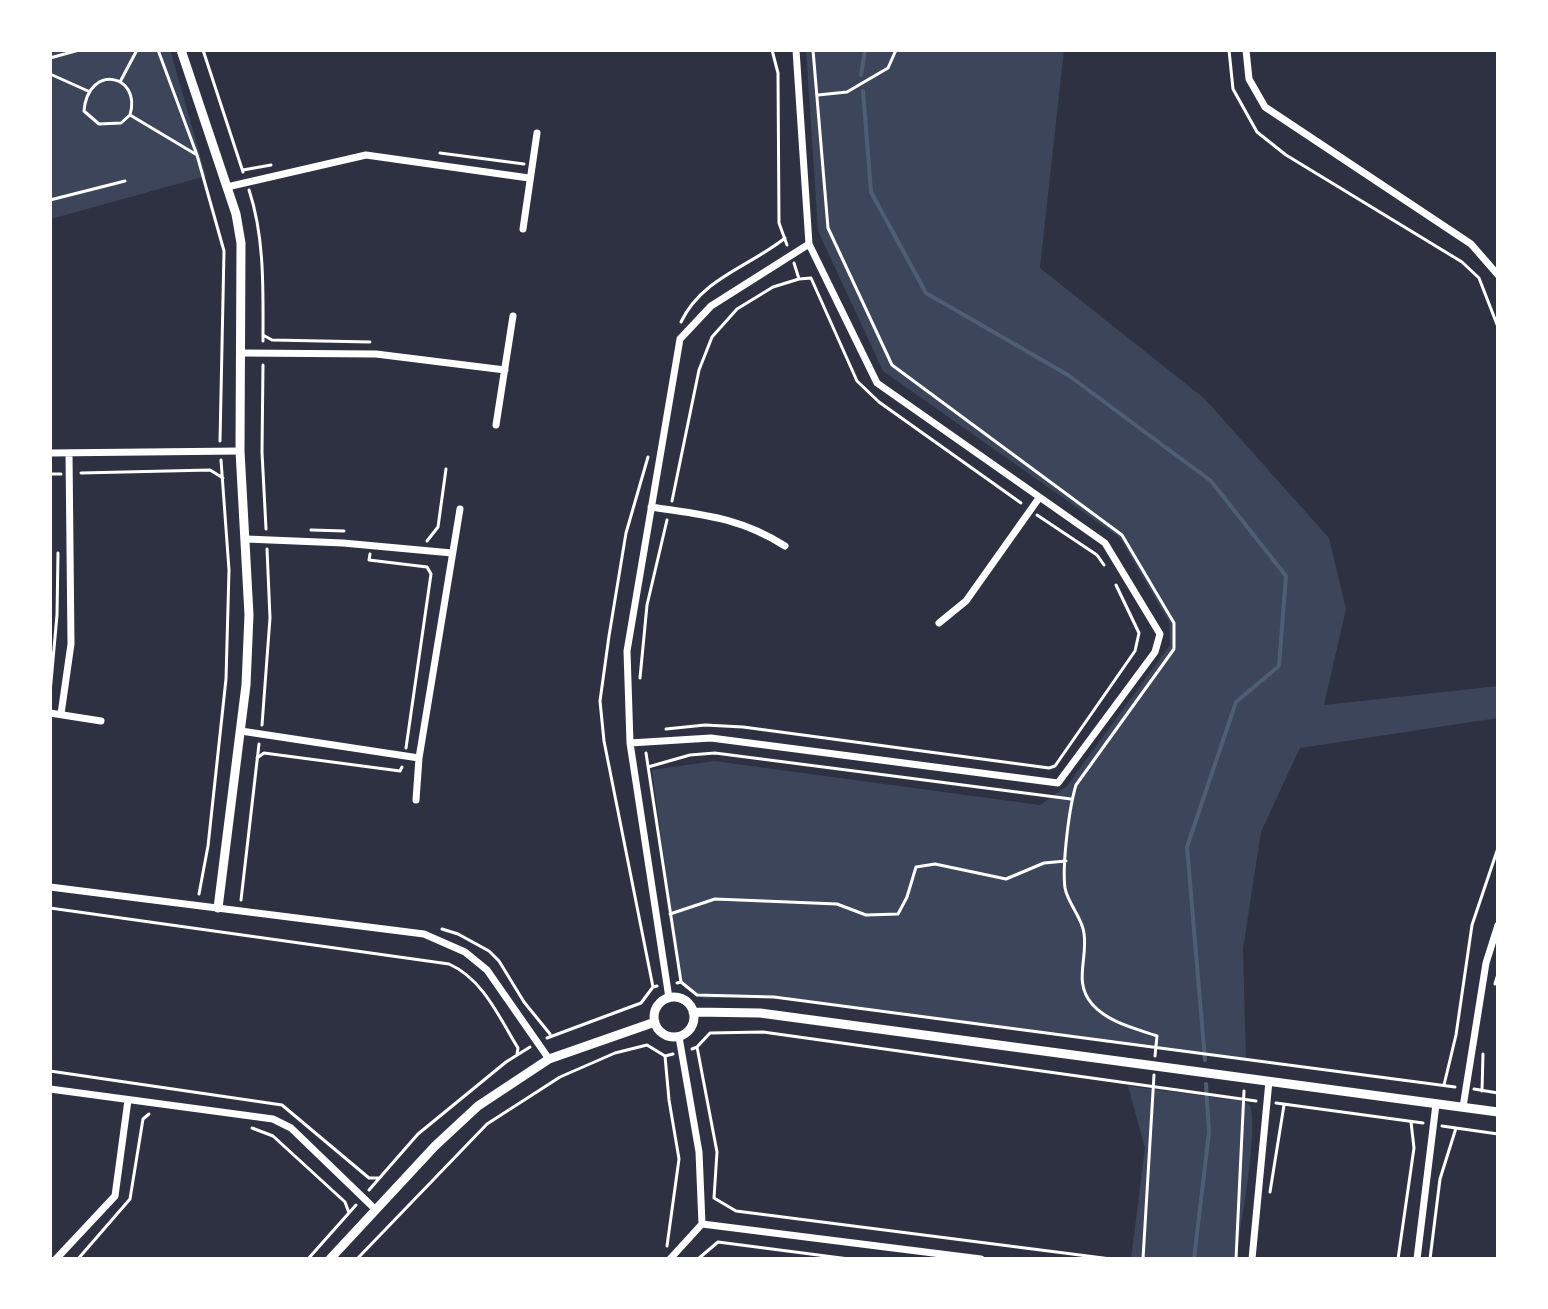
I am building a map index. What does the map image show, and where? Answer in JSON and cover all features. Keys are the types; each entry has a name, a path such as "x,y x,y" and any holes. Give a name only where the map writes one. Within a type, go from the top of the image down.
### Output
{"street":[{"path":"181,50 236,214 241,243 240,451 249,615 246,685 218,908"},
{"path":"630,743 711,738 1058,783 1155,652 1160,634 1105,543 877,383 809,244 796,50"},
{"path":"1246,50 1249,79 1265,107 1471,244 1498,275"},
{"path":"523,229 537,133"},
{"path":"227,187 366,155 529,178"},
{"path":"669,998 630,743 627,651 680,339 711,306 809,244"},
{"path":"496,425 513,316"},
{"path":"241,353 376,354 505,370"},
{"path":"50,453 240,451"},
{"path":"61,714 71,644 69,453"},
{"path":"939,623 966,601 1039,498"},
{"path":"651,507 717,517 752,527 785,546"},
{"path":"416,800 419,758 460,509"},
{"path":"246,539 371,545 452,553"},
{"path":"50,713 101,721"},
{"path":"241,731 419,758"},
{"path":"50,887 424,934 465,952 487,970 549,1059"},
{"path":"1463,1107 1486,963 1498,925"},
{"path":"669,998 687,1002 693,1012 693,1024 679,1037 667,1036 655,1022 655,1010 669,998"},
{"path":"693,1012 760,1013 1498,1112"},
{"path":"330,1259 435,1146 478,1106 549,1059 655,1022"},
{"path":"670,1259 702,1224 699,1152 679,1037"},
{"path":"1252,1259 1269,1081"},
{"path":"50,1089 273,1119 291,1128 376,1210"},
{"path":"56,1259 115,1196 128,1100"},
{"path":"1417,1259 1436,1104"},
{"path":"702,1224 981,1259"}],"lane":[{"path":"50,200 125,181"}],"path":[{"path":"50,58 79,50"},
{"path":"120,82 137,50"},
{"path":"144,50 160,50 197,155 224,251 219,451 229,570 226,679 208,846 198,896"},
{"path":"203,50 254,205 264,292 262,452 270,618 240,904"},
{"path":"813,50 828,228 892,365 1122,535 1174,623 1174,649 1076,785 1071,799 1066,861 1065,890 1080,918 1084,933 1080,977 1085,993 1111,1020 1157,1036 1143,1259"},
{"path":"817,95 847,92 888,68 896,50"},
{"path":"1229,50 1233,89 1257,132 1286,155 1462,262 1479,278 1498,327"},
{"path":"50,74 88,91"},
{"path":"108,79 120,82 129,89 133,105 130,115 121,123 99,124 91,120 84,111 88,91 97,82 108,79"},
{"path":"130,115 197,155"},
{"path":"799,279 811,278 857,381 879,402 1097,555 1109,573"},
{"path":"427,541 438,527 446,469"},
{"path":"50,474 210,470 223,478"},
{"path":"266,523 274,530"},
{"path":"302,530 344,531"},
{"path":"257,758 264,753 400,771 413,716 431,574 427,567 369,560 371,545"},
{"path":"50,693 57,615 58,552"},
{"path":"658,729 705,725 743,727 1049,768 1055,766 1135,651 1139,633 1116,585"},
{"path":"648,767 690,755 715,753 1071,799"},
{"path":"1444,1085 1456,1035 1472,925 1498,848"},
{"path":"670,914 715,899 837,904 866,915 898,914 916,867 920,865 935,864 1006,879 1044,863 1066,861"},
{"path":"50,908 449,964 463,970 477,983 518,1048 517,1055"},
{"path":"430,926 458,934 489,951 551,1035"},
{"path":"308,1259 418,1134 517,1055 551,1035 641,1003 653,987 681,982 697,995 774,997 1498,1093"},
{"path":"357,1259 487,1124 560,1077 615,1053 647,1045 665,1056 697,1047 710,1033 763,1032 1498,1134"},
{"path":"697,1047 717,1152 714,1198 736,1211 1075,1257 1111,1259"},
{"path":"661,1252 667,1246 679,1159 665,1056"},
{"path":"1236,1259 1246,1059"},
{"path":"1270,1194 1284,1104"},
{"path":"126,1111 149,1114"},
{"path":"1398,1259 1414,1148 1411,1122"},
{"path":"249,1127 273,1136 345,1202 349,1213"},
{"path":"1430,1259 1440,1179 1456,1128"},
{"path":"698,1259 718,1242 849,1259"}],"shaded area":[{"path":"168,50 206,176 51,219 50,52"},
{"path":"806,50 1064,50 1040,268 1205,399 1329,538 1346,609 1324,705 1498,686 1498,718 1300,748 1261,832 1243,949 1246,1059 763,996 704,999 681,982 652,770 714,761 1040,805 1067,786 1170,645 1169,622 1120,538 883,371 818,231"},
{"path":"1128,1086 1243,1101 1250,1105 1251,1156 1236,1259 1131,1259 1145,1148"}],"waterway":[{"path":"861,75 865,50"},
{"path":"863,91 871,192 926,293 1068,375 1211,481 1286,576 1279,666 1236,702 1187,847 1205,1060"},
{"path":"1194,1259 1209,1132 1206,1084"}]}
